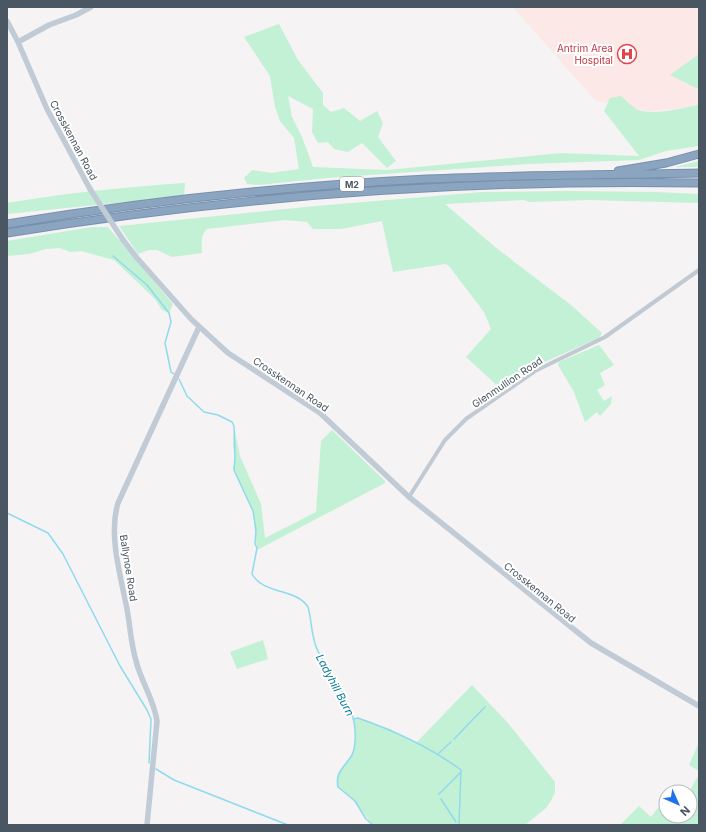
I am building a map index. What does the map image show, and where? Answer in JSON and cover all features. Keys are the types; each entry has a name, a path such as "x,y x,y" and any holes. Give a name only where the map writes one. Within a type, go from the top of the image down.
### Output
{"highway":[{"path":"600,174 666,163 699,154"},
{"name":"M2","path":"7,224 147,204 273,191 425,179 699,173"},
{"name":"M2","path":"7,233 186,209 380,191 541,184 696,183"}],"street":[{"path":"18,42 49,24 76,15 91,7"},
{"name":"Crosskennan Road","path":"7,21 18,42 47,109 90,189 123,240 137,258 199,327 228,353 320,413 409,497 591,643 699,706"},
{"name":"Glenmullion Road","path":"409,497 445,440 466,419 534,371 609,334 699,270"},
{"name":"Ballynoe Road","path":"147,825 157,721 136,661 121,576 114,530 114,520 121,497 199,327"}],"shaded area":[{"name":"Antrim Area Hospital","path":"513,7 699,7 699,103 686,108 649,111 596,101"}],"green space":[{"path":"279,24 298,60 323,93 323,105 331,112 344,108 360,121 377,111 383,123 378,137 396,161 387,168 362,143 348,152 334,149 328,142 318,143 312,132 313,109 288,96 292,117 302,137 313,167 387,170 561,153 639,156 604,111 610,98 621,96 636,109 652,112 668,111 699,104 699,146 666,151 639,160 528,164 327,178 259,185 247,184 244,178 252,170 271,173 299,169 294,138 280,121 275,107 270,76 244,37"},
{"path":"699,54 699,87 696,88 670,75"},
{"path":"699,161 699,167 675,167"},
{"path":"185,183 184,196 7,214 7,203 51,196 141,186"},
{"path":"569,191 699,194 699,203 589,200 530,202 524,200 445,204 495,247 571,305 602,333 599,338 540,364 502,390 466,357 491,329 484,312 446,264 393,272 382,221 341,229 313,229 307,222 285,220 207,229 202,237 202,253 172,257 157,250 149,250 138,254 119,226 316,206 483,192"},
{"path":"92,227 108,227 173,304 169,313 162,310 155,299 114,260 81,251 70,252 60,248 46,249 29,254 7,256 7,241"},
{"path":"599,345 614,365 600,373 605,385 597,390 604,401 612,396 611,404 600,416 597,412 585,422 574,392 558,365 559,362"},
{"path":"332,430 385,481 385,483 257,550 253,511 233,468 235,457 233,445 234,432 235,431 240,456 261,504 265,538 316,512 321,441"},
{"path":"263,640 268,659 237,669 230,652"},
{"path":"472,685 508,723 555,782 555,792 551,801 546,808 525,825 373,825 352,799 338,786 337,781 337,776 341,768 353,753 356,736 353,719 358,718 390,729 416,743"},
{"path":"699,742 699,771 689,765"},
{"path":"699,774 699,825 620,825 639,806 651,817 658,808 658,824 698,824 698,784 693,784"}],"waterway":[{"name":"Ladyhill Burn","path":"113,256 147,285 169,313 171,322 165,343 171,372 174,374"},
{"name":"Ladyhill Burn","path":"179,379 187,396 204,412 218,415 232,422 234,426 234,470 253,511 256,530 255,544 257,548 252,574 257,581 272,589 296,597 303,601 308,607 317,649 348,703 354,722 354,747 352,755 339,773 337,782 338,787 355,801 366,819 373,825"},
{"path":"7,513 48,533 63,554 120,666 151,719 149,763"},
{"path":"454,739 485,707"},
{"path":"353,719 358,718 412,740 461,770"},
{"path":"439,753 451,742"},
{"path":"156,769 174,780 288,825"},
{"path":"459,825 461,770"},
{"path":"439,794 461,772"},
{"path":"441,799 456,822"}],"place":[{"name":"Antrim Area Hospital","path":"627,54"}]}
